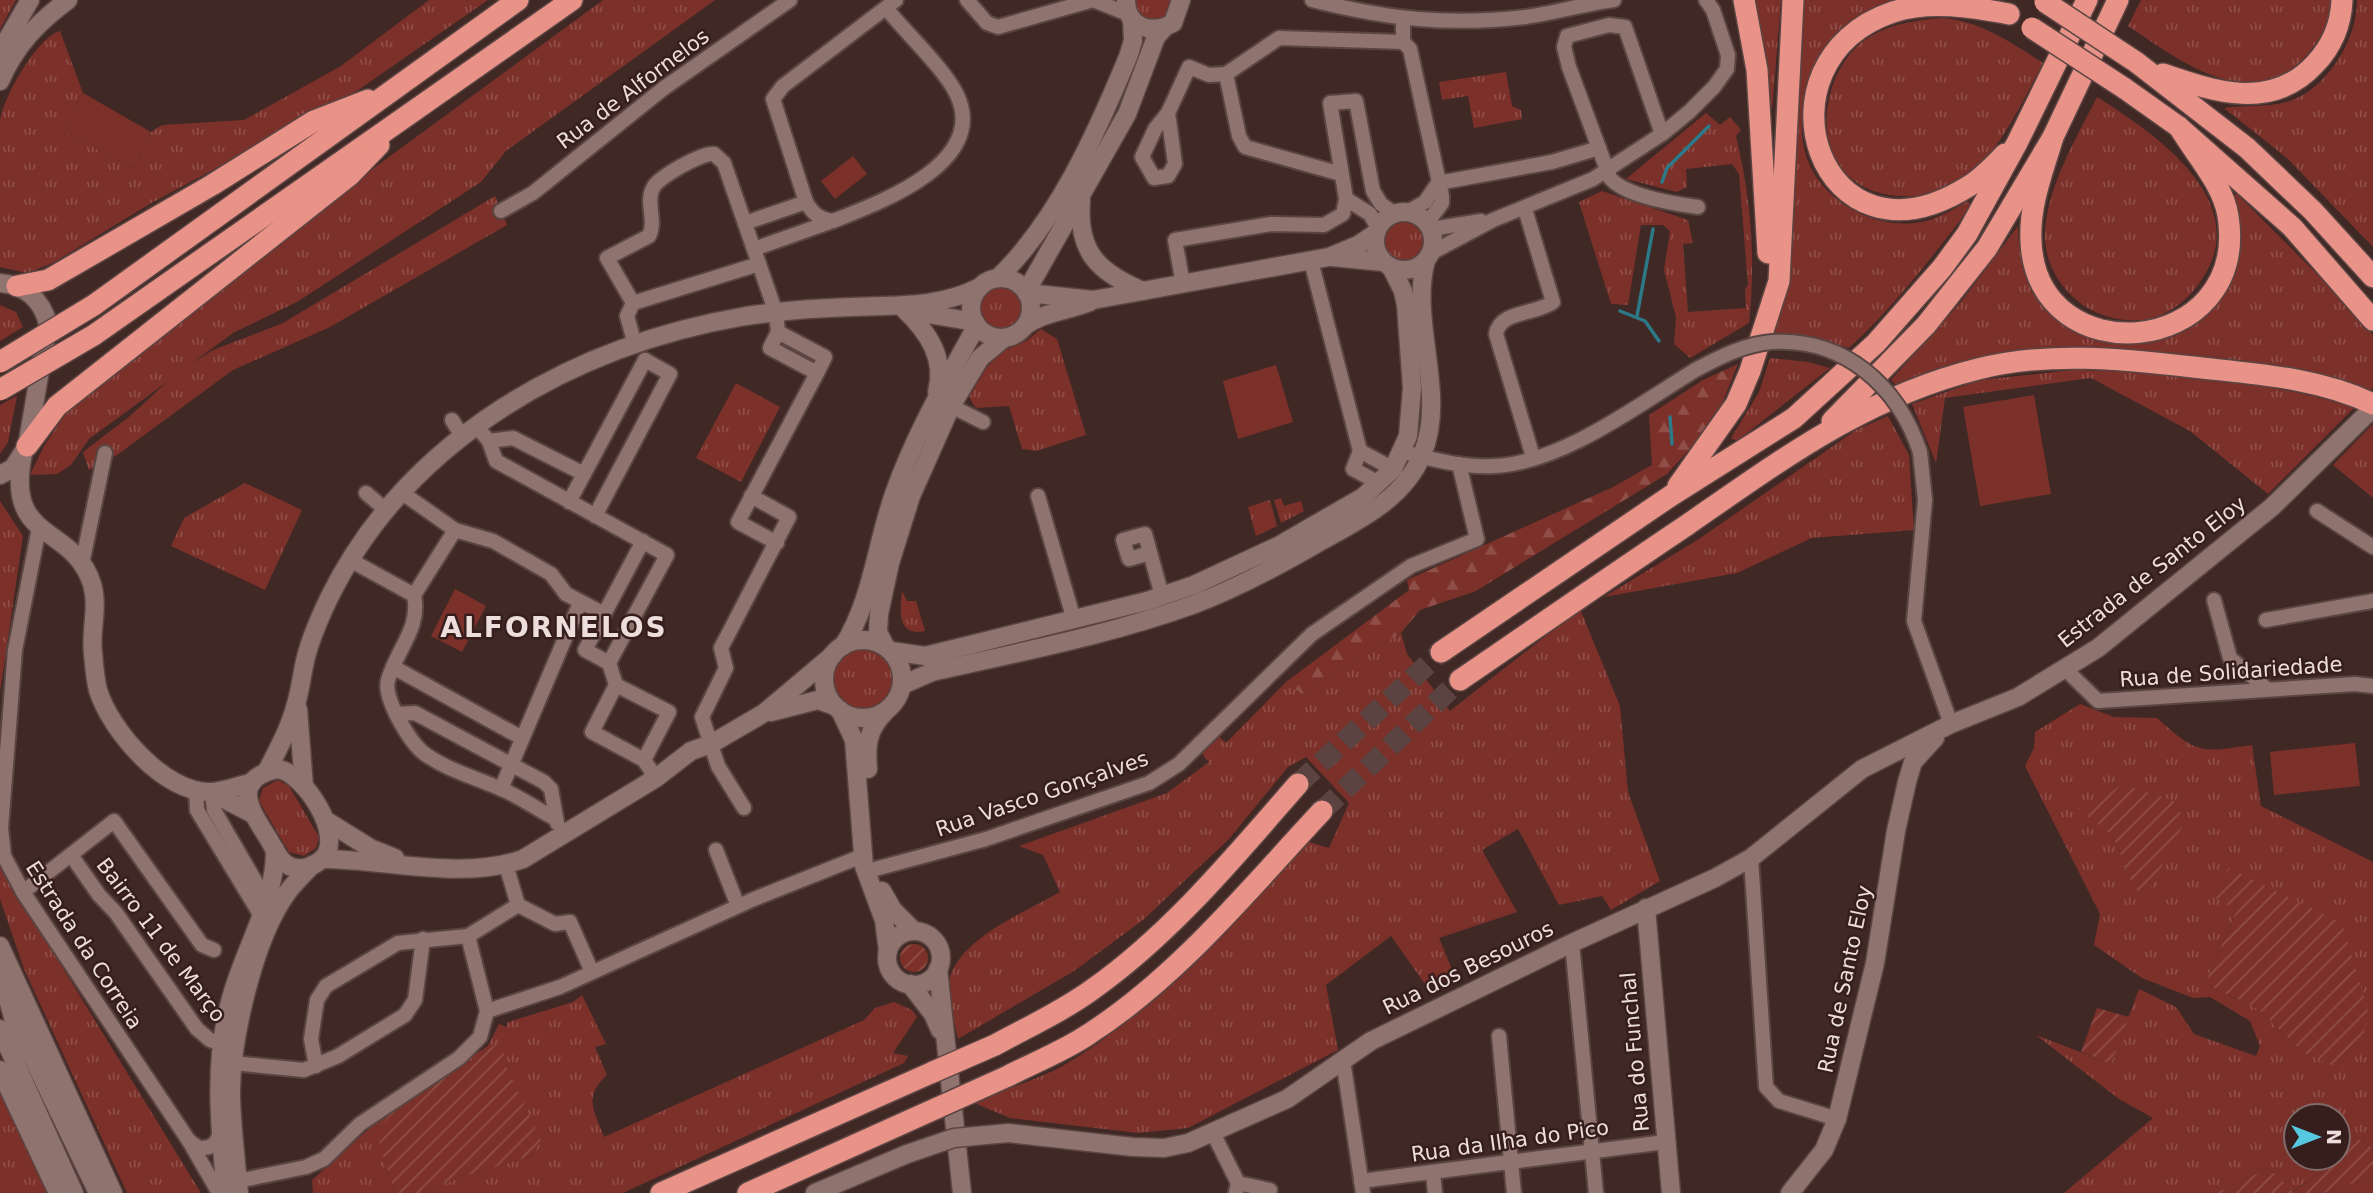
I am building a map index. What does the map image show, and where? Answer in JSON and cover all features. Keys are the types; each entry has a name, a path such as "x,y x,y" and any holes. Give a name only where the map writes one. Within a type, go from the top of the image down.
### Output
{"highway":[{"path":"0,362 94,305 400,88 518,0"},
{"path":"0,390 94,335 414,108 572,0"},
{"path":"1744,0 1755,57 1765,166 1768,286 1762,335"},
{"path":"1672,495 1736,404 1779,281 1793,0"},
{"path":"1984,0 2032,28 2179,127 2292,227 2373,320"},
{"path":"1441,652 1672,495 1794,418 1877,343 1942,268 1967,234 2017,143 2087,0"},
{"path":"1818,435 1886,367 1955,290 1987,248 2053,137 2118,0"},
{"path":"2141,65 2218,91 2250,95 2269,93 2303,76 2324,54 2339,26 2342,0"},
{"path":"2043,1 2141,65 2247,148 2313,211 2373,277"},
{"path":"2009,14 1977,8 1929,6 1895,11 1873,20 1857,30 1832,58 1817,90 1812,122 1821,158 1835,181 1859,200 1891,209 1924,207 1971,185 2017,143"},
{"path":"5,283 48,280 212,185 314,121 400,88"},
{"path":"25,450 57,406 350,175 414,108"},
{"path":"2053,137 2031,223 2032,257 2040,278 2052,298 2077,320 2105,331 2144,334 2168,328 2196,309 2215,285 2227,260 2228,216 2223,197 2179,127"},
{"path":"1460,680 1818,435 1920,386 1979,368 2067,358 2152,362 2285,377 2353,394 2373,406"},
{"path":"661,1193 995,1045 1069,1006 1129,960 1220,871 1298,784"},
{"path":"748,1193 1008,1076 1088,1035 1139,998 1188,953 1322,811"}],"street":[{"path":"0,52 30,0"},
{"path":"0,81 12,53 28,34 68,0"},
{"name":"Rua de Alfornelos","path":"501,211 533,193 664,88 790,0"},
{"path":"967,0 987,23 998,27 1093,0 1129,11 1146,29 1164,28"},
{"path":"1027,293 1127,114 1156,37 1177,19 1181,0"},
{"path":"1312,0 1403,20 1457,23 1515,18 1614,0"},
{"path":"1320,259 1387,265 1410,270 1429,256 1493,220 1525,209 1607,172 1662,134 1714,87 1727,69 1728,55 1713,10 1706,0"},
{"path":"754,249 833,221 894,196 951,155 959,144 961,112 955,91 891,4 783,86 773,99 806,202 816,216 833,221"},
{"path":"1129,11 1133,41 1128,57 1080,161 1023,253 998,278 934,303 900,308 776,313 697,326 538,385 469,431 401,492 350,560 311,642 297,702 267,771 252,783 247,794 253,814 287,865 298,868 317,862 408,863 454,870 506,865 565,836 656,778 674,774 696,760 711,744 764,713 838,650 866,640 888,649 925,656 1245,582 1371,513 1402,486 1421,456 1430,417 1422,284 1429,256 1429,226 1443,200 1410,49 1403,42 1279,38 1226,74 1209,75 1189,67 1168,113"},
{"path":"1403,20 1403,42"},
{"path":"1662,134 1628,31 1622,25 1609,25 1574,33 1564,40 1569,67 1607,172 1618,186 1674,204 1698,207"},
{"path":"1226,74 1239,136 1245,147 1341,174"},
{"path":"1183,284 1175,240 1271,224 1324,225 1343,214 1346,199 1330,103 1356,101 1373,191 1381,204 1429,226 1493,220"},
{"path":"915,931 886,900 869,863 854,740 825,686 825,675 863,608 880,534 895,492 943,403 980,358 1004,338 1016,334 1041,316 1067,312 1093,300 1320,259 1358,245 1401,213 1425,202 1438,183 1552,162 1599,148"},
{"path":"633,303 607,258 644,241 653,224 653,187 703,155 714,154 724,163 776,313 779,332 825,357 738,522 777,542"},
{"path":"1360,208 1369,205 1373,191"},
{"path":"1082,197 1080,233 1094,260 1119,279 1143,291"},
{"path":"902,685 932,672 1052,644 1154,605 1268,551 1353,502 1393,469 1403,452 1410,425 1412,388 1406,305 1403,290 1376,248 1377,230 1370,214 1346,199"},
{"path":"745,223 806,202"},
{"path":"1525,209 1553,302 1546,308 1505,320 1497,327 1496,334 1533,457"},
{"path":"1320,259 1360,452 1353,469 1379,482"},
{"path":"595,516 670,374 640,349 627,316 633,303 759,264"},
{"path":"998,278 1014,281 1027,293 1031,310 1025,326"},
{"path":"5,283 39,302 48,324 18,479 20,500"},
{"path":"944,1039 933,1014 910,984 892,973 884,920 869,885 867,747 870,729 897,699 902,685 900,667 878,628 890,563 943,403 976,324 972,304 980,287"},
{"path":"1027,293 1093,300"},
{"path":"900,308 976,324 989,335 1004,338"},
{"path":"900,308 926,333 937,356 943,403"},
{"path":"1403,452 1459,464 1494,466 1533,457 1578,440 1723,355 1770,342 1816,347 1842,357 1883,385 1907,419 1920,452 1925,500 1914,621 1951,724 1913,762 1910,755 1894,753"},
{"path":"569,502 640,349"},
{"path":"943,403 983,422"},
{"name":"Estrada de Santo Eloy","path":"1751,858 1862,769 1951,724 2018,698 2098,648 2272,507 2325,457 2373,406"},
{"path":"452,420 489,441 513,438 584,474"},
{"path":"489,441 496,461 667,555 609,663"},
{"path":"0,475 13,468 25,450"},
{"path":"1360,452 1393,469"},
{"path":"82,564 105,453"},
{"name":"Rua Vasco Gonçalves","path":"487,1011 530,998 738,906 869,863 986,839 1149,783 1179,764 1312,634 1411,566 1477,539 1459,464"},
{"path":"0,486 20,500 40,528 82,564 92,583 96,605 92,650 99,691 116,729 161,773 253,814"},
{"path":"401,492 455,530 493,541 551,574 566,594 604,614"},
{"path":"366,493 386,510"},
{"path":"744,808 718,766 702,717 726,668 721,648 789,517 751,496"},
{"path":"1038,496 1074,620"},
{"path":"2317,511 2373,547"},
{"name":"Estrada da Correia","path":"40,528 15,650 1,842 7,866 189,1141 219,1193"},
{"path":"455,530 414,595 415,622 393,667 387,687 396,714 424,754 476,781 501,789 554,818"},
{"path":"642,541 585,650 609,663 616,685 592,733 644,760 656,778"},
{"path":"1150,553 1154,605"},
{"path":"350,560 414,595"},
{"path":"2214,600 2230,658 2267,689"},
{"path":"2266,620 2373,601"},
{"path":"501,789 580,603"},
{"path":"1047,626 1052,644"},
{"path":"393,667 522,738"},
{"name":"Rua de Solidariedade","path":"2064,668 2098,701 2355,684 2373,686"},
{"path":"616,685 669,712 644,760"},
{"path":"764,713 817,700 864,718 887,710"},
{"path":"297,702 304,786"},
{"path":"396,714 415,713 549,785 554,818 565,836"},
{"name":"Rua de Santo Eloy","path":"1790,1193 1824,1150 1838,1119 1875,963 1896,831 1913,762"},
{"path":"189,1141 199,1148 211,1147 219,1139 221,1044 236,977 267,917 330,847 331,838 325,820 304,786 287,770 267,771"},
{"path":"204,791 252,783"},
{"path":"204,791 268,897"},
{"path":"204,791 197,810 267,917"},
{"path":"325,820 370,848 408,863"},
{"name":"Bairro 11 de Março","path":"23,892 114,821 202,945 214,950"},
{"path":"234,1189 232,1063 243,1005 267,917 268,897 274,878 275,849"},
{"path":"716,850 738,906"},
{"name":"Bairro 11 de Março","path":"71,855 99,895 116,913 197,1029 210,1040 221,1044"},
{"path":"1751,858 1766,1087 1779,1101 1838,1119"},
{"name":"Rua dos Besouros","path":"815,1193 907,1154 954,1138 1008,1133 1149,1148 1177,1146 1213,1133 1287,1099 1371,1041 1751,858"},
{"path":"506,865 518,905 555,924 570,922 592,972"},
{"path":"316,1066 311,1040 321,990 389,947 423,939 468,936 518,905"},
{"name":"Rua do Funchal","path":"1646,908 1671,1193"},
{"path":"888,951 901,934 915,931 928,934 937,944 941,956 939,969 946,1026 944,1039 962,1193"},
{"path":"234,1189 306,1167 324,1158 360,1124 459,1058 480,1037 487,1011 468,936"},
{"path":"232,1063 294,1071 316,1066 409,1012 415,999 423,939"},
{"path":"1572,943 1596,1193"},
{"path":"0,946 113,1193"},
{"path":"910,984 924,983 939,969"},
{"path":"0,972 13,1017 98,1193"},
{"path":"0,1029 74,1193"},
{"path":"1499,1036 1514,1193"},
{"path":"1343,1060 1362,1187"},
{"path":"0,1070 58,1193"},
{"path":"220,1131 234,1189"},
{"path":"1213,1133 1237,1188 1270,1190 1269,1193"},
{"name":"Rua da Ilha do Pico","path":"1362,1187 1433,1173 1665,1142"},
{"path":"1433,1173 1435,1193"}],"green space":[{"path":"0,0 16,0 0,29"},
{"path":"429,0 488,0 351,95 148,205 53,263 27,273 0,267 2,112 31,56 51,36 60,31 83,93 63,131 134,169 151,132 162,125 244,120 341,66"},
{"path":"603,0 715,0 506,151 481,182 297,302 233,333 191,364 213,350 283,323 495,196 507,225 330,327 233,370 117,455 89,470 83,452 130,416 167,382 89,439 71,465 57,474 30,475 44,446 68,410 322,206"},
{"path":"1134,0 1174,0 1167,16 1150,21 1139,15"},
{"path":"1756,0 1781,0 1772,111"},
{"path":"1804,0 1901,0 1869,14 1841,37 1820,65 1806,96 1802,129 1808,161 1826,189 1857,212 1892,223 1928,220 1968,201 1971,206 1898,297 1849,348 1803,335 1772,334 1786,293"},
{"path":"2141,0 2331,0 2323,31 2305,57 2283,74 2261,82 2238,82 2192,66 2128,26"},
{"path":"2357,0 2373,0 2373,247 2287,158 2224,108 2282,103 2304,95 2316,86 2328,74 2346,45 2356,15"},
{"path":"1943,18 1983,28 2043,63 2000,140 1969,175 1925,195 1893,196 1872,191 1855,182 1842,169 1833,153 1827,135 1827,114 1834,83 1851,53 1871,36 1897,25"},
{"path":"1506,72 1512,106 1521,110 1522,119 1474,128 1468,96 1442,100 1439,82"},
{"path":"83,93 151,132 134,169 63,131"},
{"path":"2097,97 2147,131 2193,175 2209,200 2216,227 2214,255 2198,285 2173,309 2149,319 2122,320 2087,307 2060,283 2051,267 2046,249 2045,230 2052,195"},
{"path":"1706,113 1720,125 1730,117 1741,130 1736,136 1751,229 1751,299 1749,323 1690,358 1674,344 1676,317 1664,270 1670,231 1663,225 1641,225 1628,305 1611,304 1579,202 1602,191 1688,220 1693,243 1683,244 1688,312 1746,308 1745,289 1748,285 1739,174 1732,164 1686,169 1687,187 1677,192 1626,179"},
{"path":"853,156 867,174 835,199 821,181"},
{"path":"2236,193 2345,302 2373,335 2373,388 2370,391 2328,377 2264,363 2121,351 2045,352 2008,356 1933,372 1896,385 1891,380 1960,303 2018,226 2022,258 2033,289 2045,306 2064,322 2085,334 2134,344 2159,341 2182,332 2203,319 2220,300 2233,276 2241,238 2235,206"},
{"path":"1404,222 1417,228 1423,241 1417,254 1404,260 1391,254 1385,241 1391,228"},
{"path":"1001,288 1009,289 1015,294 1020,300 1020,316 1015,322 1009,327 1001,328 993,327 987,322 982,316 981,308 982,300 987,294 993,289"},
{"path":"0,305 16,312 23,327 0,341"},
{"path":"1041,329 1057,339 1086,435 1036,451 1022,449 1009,406 976,408 969,397 986,368 1001,352 1026,341"},
{"path":"1770,358 1808,362 1830,368 1737,441 1731,438 1759,392"},
{"path":"1738,364 1721,406 1698,440 1667,474 1476,591 1420,610 1401,633 1302,694 1286,682 1409,590 1407,580 1613,487 1652,465 1649,415 1703,380"},
{"path":"1276,365 1293,422 1238,439 1223,381"},
{"path":"2073,370 2215,379 2285,390 2355,407 2268,494 2190,431 2091,378 1945,398 1936,463 1912,404 1980,380"},
{"path":"736,383 780,407 741,482 696,458"},
{"path":"2034,395 2051,494 1980,506 1963,407"},
{"path":"17,396 8,442 0,454 0,405"},
{"path":"1888,416 1909,455 1914,530 1812,538 1737,573 1604,597 1699,539 1856,430"},
{"path":"2373,424 2373,498 2333,465"},
{"path":"245,483 302,510 265,590 171,546 184,518"},
{"path":"1281,498 1284,506 1301,501 1304,511 1281,523 1274,500"},
{"path":"1270,500 1277,526 1256,536 1248,507"},
{"path":"0,501 23,536 0,692"},
{"path":"455,589 486,606 462,652 431,636"},
{"path":"902,591 907,601 916,601 925,631 909,630 902,621"},
{"path":"1580,609 1620,706 1628,792 1660,881 1611,910 1602,896 1559,905 1518,829 1482,850 1517,912 1439,938 1455,977 1427,987 1391,936 1326,985 1338,1050 1188,1128 1138,1133 1010,1118 972,1102 1055,1070 1133,1016 1195,961 1309,842 1329,848 1349,803 1306,757 1288,767 1229,839 1143,920 1074,971 958,1039 948,992 951,974 960,959 990,931 1060,892 1043,855 1019,846 1167,793 1209,762 1200,752 1217,735 1226,743 1286,682 1302,694 1401,633 1407,654 1450,711"},
{"path":"857,649 869,649 888,662 893,679 891,691 880,704 869,709 857,709 838,696 833,685 833,673 846,654"},
{"path":"2080,704 2114,717 2157,718 2181,739 2200,748 2221,749 2252,745 2261,806 2373,862 2373,1148 2352,1134 2352,1102 2282,1102 2282,1172 2321,1172 2292,1192 2269,1168 2216,1193 2064,1193 2153,1118 2119,1099 2036,1035 2111,1064 2139,989 2176,1007 2194,1034 2256,1056 2260,1046 2250,1021 2210,997 2193,998 2142,978 2094,945 2100,914 2025,766 2034,748 2035,732","holes":["2113,836 2147,895 2134,888","2229,868 2239,875 2301,1051 2258,1009 2205,984 2237,910"]},
{"path":"2355,743 2360,786 2274,795 2270,752"},
{"path":"278,780 289,786 319,837 316,848 304,856 289,852 259,801 263,788"},
{"path":"2123,785 2173,800 2185,821 2147,895 2134,889 2113,836 2078,809"},
{"path":"0,838 18,895 201,1193 127,1193 24,969 0,899"},
{"path":"2229,868 2342,923 2369,1014 2362,1039 2342,1070 2301,1051 2258,1009 2205,984 2237,910 2210,895"},
{"path":"914,944 924,948 928,958 924,968 914,972 904,968 900,958 904,948"},
{"path":"582,995 606,1044 595,1047 607,1075 593,1097 594,1111 604,1137 864,1020 875,1008 894,1002 912,1010 917,1017 893,1053 908,1056 904,1063 623,1193 428,1193 444,1183 533,1155 540,1141 507,1068 500,1042 391,1113 371,1138 378,1139 395,1193 313,1193 312,1180 396,1105 488,1046 499,1024 506,1027 508,1022 573,1002"},
{"path":"2097,1008 2129,1017 2111,1064 2081,1052"},
{"path":"501,1041 507,1068 541,1140 533,1155 444,1183 428,1193 395,1193 378,1140 370,1139 391,1113"},
{"path":"0,1086 49,1193 0,1193"},
{"path":"2352,1134 2373,1148 2373,1177 2324,1193 2216,1193 2269,1168 2293,1192 2320,1173 2352,1172"},
{"path":"2373,1177 2373,1193 2324,1193"}],"waterway":[{"path":"1662,182 1667,168 1709,126"},
{"path":"1637,316 1653,229"},
{"path":"1620,311 1645,321 1659,341"},
{"path":"1670,417 1672,444"}],"tunnel":[{"path":"1298,784 1441,652"},
{"path":"1322,811 1460,680"}],"district":[{"name":"ALFORNELOS","path":"554,627"}]}
